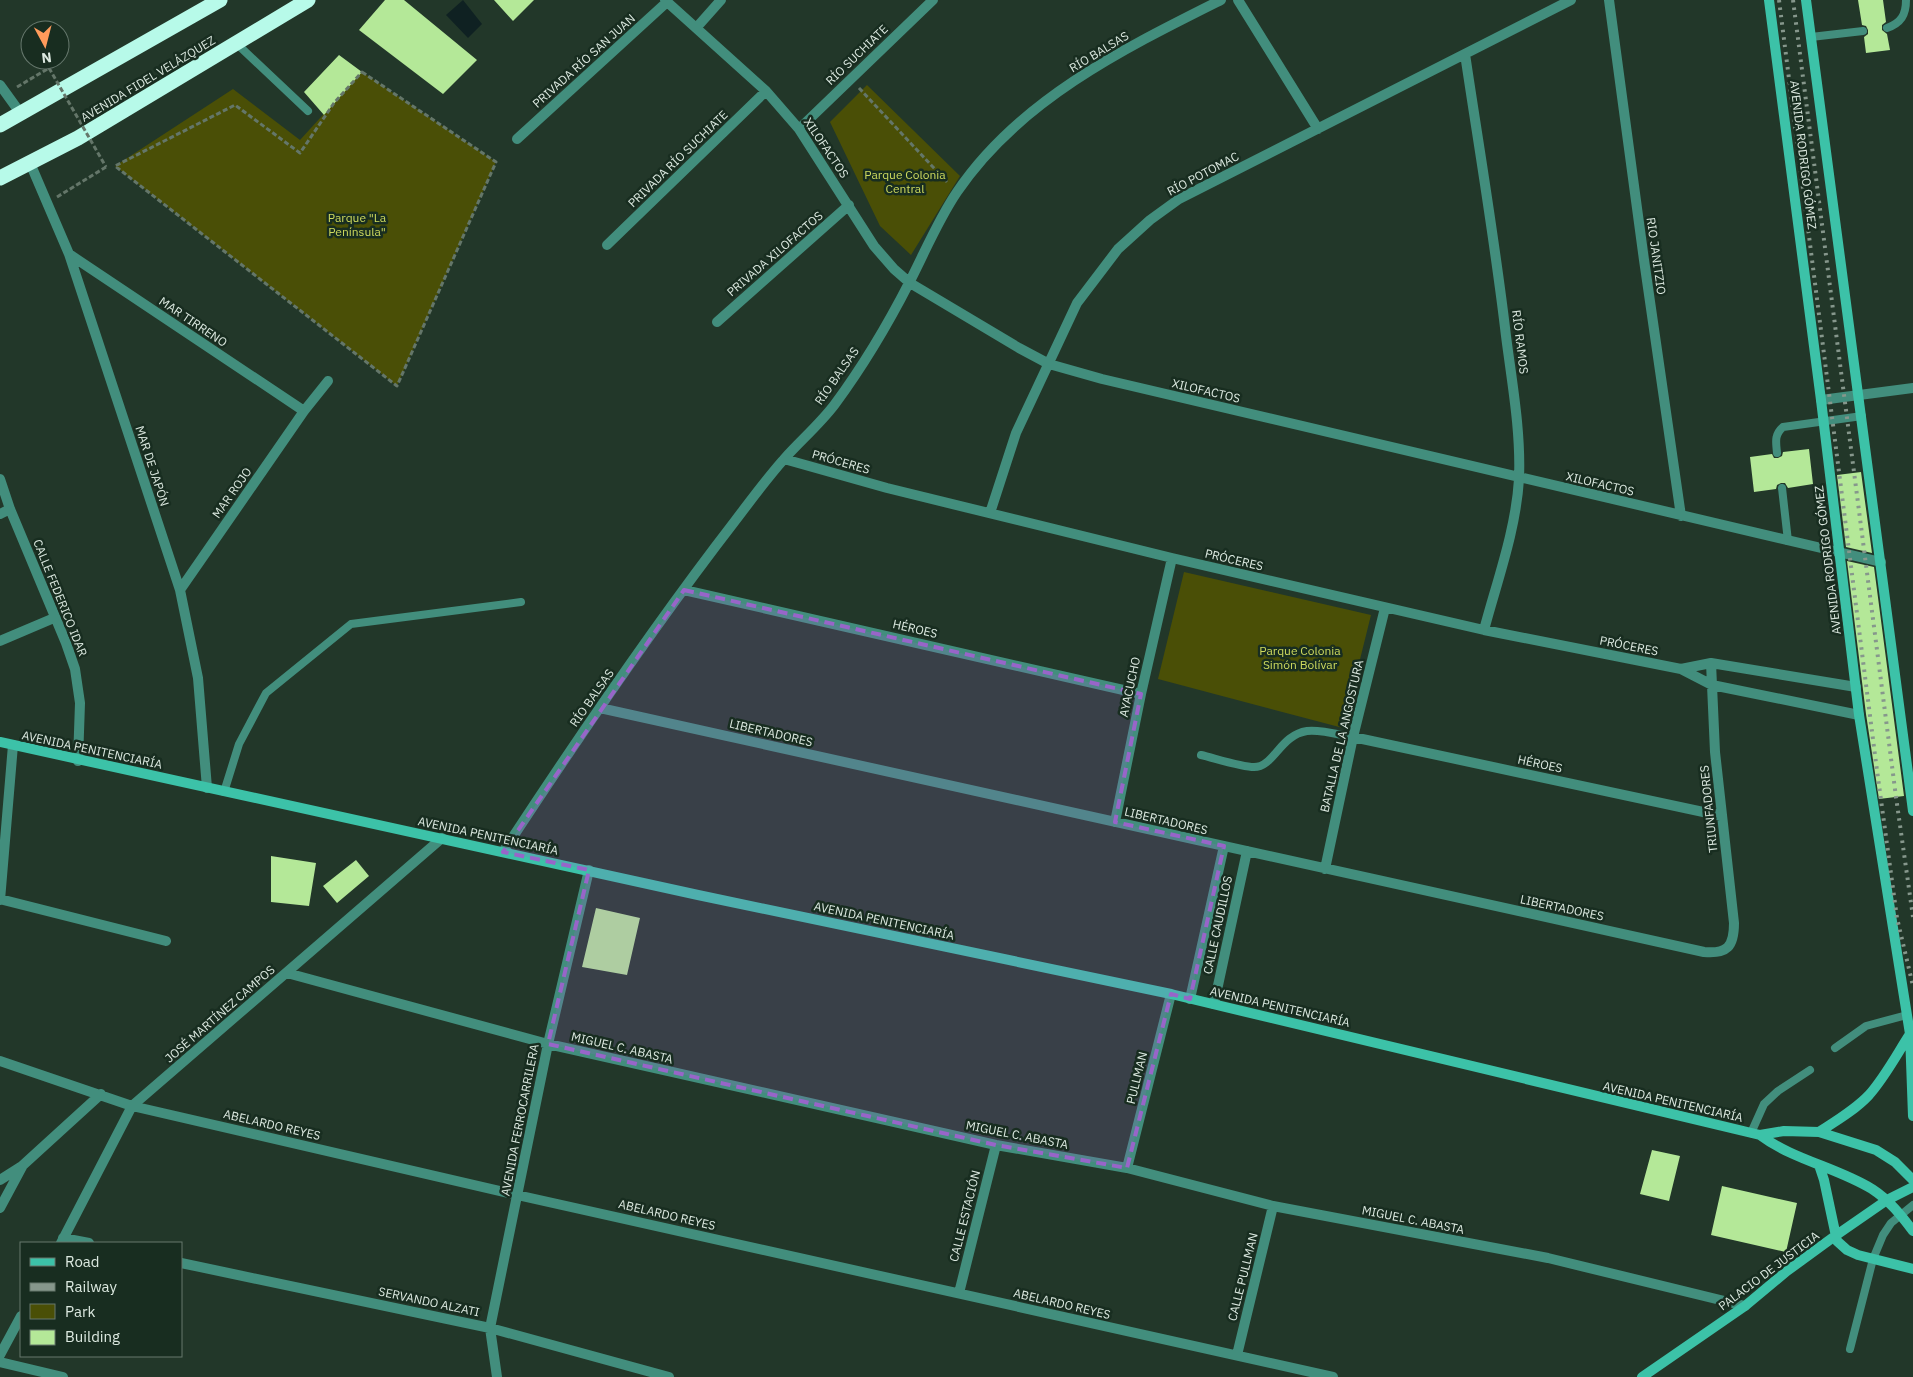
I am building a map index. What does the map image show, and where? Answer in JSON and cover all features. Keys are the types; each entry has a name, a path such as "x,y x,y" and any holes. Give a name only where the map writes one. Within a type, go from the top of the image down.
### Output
{"highway":[{"path":"0,125 220,0"},
{"name":"AVENIDA FIDEL VELÁZQUEZ","path":"0,178 94,128 308,0"}],"street":[{"path":"697,27 721,0"},
{"name":"RÍO SUCHIATE","path":"799,129 933,0"},
{"name":"RÍO BALSAS","path":"503,852 600,708 684,590 784,460 832,407 858,371 910,282 934,232 957,192 1002,137 1083,75 1156,33 1221,0"},
{"path":"1238,0 1318,129"},
{"name":"RÍO POTOMAC","path":"990,513 1016,433 1077,303 1118,249 1150,220 1179,199 1571,0"},
{"name":"RIO JANITZIO","path":"1609,0 1681,516"},
{"name":"AVENIDA RODRIGO GÓMEZ","path":"1769,0 1822,400 1859,714 1911,1038 1913,1116"},
{"name":"AVENIDA RODRIGO GÓMEZ","path":"1806,0 1913,810"},
{"name":"XILOFACTOS","path":"666,1 766,91 799,129 874,246 894,269 910,282 1049,364 1102,379 1881,562"},
{"name":"PRIVADA RÍO SAN JUAN","path":"517,139 666,1"},
{"name":"RÍO RAMOS","path":"1465,54 1501,290 1515,408 1519,478 1510,534 1484,630"},
{"path":"0,85 21,114"},
{"name":"PRIVADA RÍO SUCHIATE","path":"607,245 682,175 766,91"},
{"name":"MAR DE JAPÓN","path":"30,163 69,254 180,590 198,678 207,788"},
{"name":"PRIVADA XILOFACTOS","path":"717,322 849,206"},
{"name":"MAR TIRRENO","path":"69,254 304,410"},
{"name":"MAR ROJO","path":"180,590 304,410 328,381"},
{"path":"1822,400 1913,388"},
{"name":"PRÓCERES","path":"784,460 887,488 1172,558 1484,630 1681,669 1712,685 1859,714"},
{"name":"CALLE FEDERICO IDAR","path":"0,479 10,509 66,643 75,670 80,719 78,761"},
{"path":"0,514 10,509"},
{"name":"AYACUCHO","path":"1115,822 1141,694 1172,558"},
{"name":"HÉROES","path":"684,590 1141,694"},
{"name":"BATALLA DE LA ANGOSTURA","path":"1325,869 1353,737 1385,608"},
{"path":"0,641 54,618"},
{"name":"PRÓCERES","path":"1681,669 1712,663 1856,687"},
{"name":"TRIUNFADORES","path":"1712,663 1715,752 1734,923 1734,936 1727,949"},
{"name":"LIBERTADORES","path":"600,708 1704,952 1718,954 1727,949"},
{"name":"HÉROES","path":"1353,737 1722,816"},
{"name":"AVENIDA PENITENCIARÍA","path":"0,742 78,761 1171,994 1755,1134 1772,1144 1872,1189 1887,1200 1913,1231"},
{"path":"13,746 0,900 166,941"},
{"name":"JOSÉ MARTÍNEZ CAMPOS","path":"62,1241 132,1106 442,838"},
{"name":"CALLE CAUDILLOS","path":"1190,999 1224,846"},
{"name":"CALLE CAUDILLOS","path":"1214,1004 1247,851"},
{"name":"AVENIDA FERROCARRILERA","path":"498,1377 490,1328 548,1044 589,870"},
{"name":"MIGUEL C. ABASTA","path":"288,972 548,1044 996,1145 1127,1168 1273,1206 1548,1258 1745,1306"},
{"name":"PULLMAN","path":"1127,1168 1171,994"},
{"path":"1819,1132 1868,1096 1911,1038"},
{"name":"ABELARDO REYES","path":"0,1061 132,1106 517,1195 1333,1377"},
{"path":"0,1180 22,1166 101,1094"},
{"name":"AVENIDA PENITENCIARÍA","path":"1755,1134 1784,1131 1819,1132 1876,1150 1895,1162 1913,1180"},
{"name":"CALLE ESTACIÓN","path":"959,1294 996,1145"},
{"path":"1819,1165 1837,1241 1847,1250 1873,1260 1913,1269"},
{"path":"0,1208 22,1166"},
{"name":"PALACIO DE JUSTICIA","path":"1642,1377 1745,1306 1835,1236 1887,1200 1913,1187"},
{"name":"CALLE PULLMAN","path":"1237,1355 1273,1206"},
{"path":"62,1241 76,1242"},
{"name":"SERVANDO ALZATI","path":"182,1263 490,1328 670,1377"},
{"path":"0,1355 20,1318"},
{"path":"0,1362 63,1377"}],"lane":[{"path":"1887,28 1900,22 1904,16 1906,0"},
{"path":"1811,37 1863,31"},
{"path":"236,43 308,111"},
{"path":"1778,453 1775,438 1783,427 1862,416"},
{"path":"1782,488 1788,541"},
{"path":"224,792 239,744 266,693 351,624 521,602"},
{"path":"1201,755 1255,767 1270,761 1287,739 1308,730 1353,737"},
{"path":"1835,1048 1866,1026 1907,1015"},
{"path":"1755,1134 1764,1104 1778,1091 1810,1070"},
{"path":"1850,1349 1873,1260 1883,1235 1900,1214 1913,1205"}],"path":[{"path":"16,88 49,68 106,167 48,203"},
{"path":"362,72 496,162 397,386 115,166 235,105 300,153 334,103 362,72"},
{"path":"850,79 957,192"}],"highlighted area":[{"path":"684,590 1141,694 1115,822 1224,846 1190,999 1171,994 1127,1168 996,1145 548,1044 589,870 503,852"}],"green space":[{"name":"Parque \"La Península\"","path":"362,72 496,162 397,386 115,166 233,89 300,140"},
{"name":"Parque Colonia Central","path":"867,85 960,176 911,255 880,226 830,122"},
{"name":"Parque Colonia Simón Bolívar","path":"1184,572 1371,615 1343,728 1158,679"}],"shaded area":[{"path":"463,0 482,24 468,38 446,15"}],"building":[{"path":"385,0 404,0 477,60 443,94 359,30"},
{"path":"494,0 534,0 513,21"},
{"path":"1858,0 1883,0 1886,22 1882,25 1882,30 1887,34 1890,50 1866,53 1864,37 1868,34 1868,30 1866,26 1862,25"},
{"path":"339,55 362,72 324,115 304,92"},
{"path":"1809,449 1813,484 1788,488 1785,483 1781,483 1777,485 1776,489 1754,492 1750,457 1772,454 1774,458 1778,458 1782,456 1783,452"},
{"path":"1861,472 1872,553 1846,547 1837,475"},
{"path":"1847,561 1874,567 1904,796 1879,799 1866,714"},
{"path":"271,856 316,863 309,906 271,902"},
{"path":"356,860 369,876 337,903 323,886"},
{"path":"596,908 640,918 627,975 582,967"},
{"path":"1652,1150 1680,1156 1669,1201 1640,1194"},
{"path":"1722,1186 1797,1203 1786,1252 1711,1235"}],"railway":[{"path":"1779,0 1897,918 1913,986"},
{"path":"1793,0 1913,917"}]}
